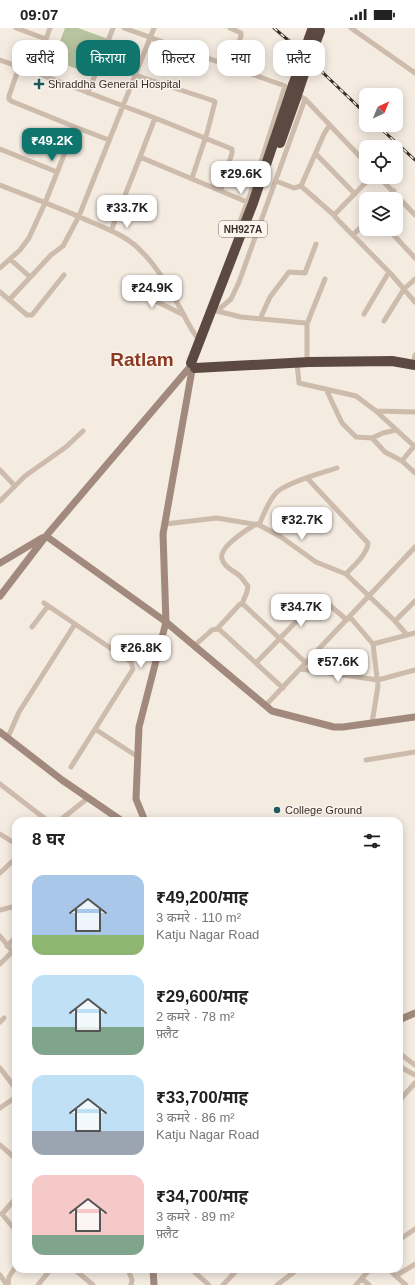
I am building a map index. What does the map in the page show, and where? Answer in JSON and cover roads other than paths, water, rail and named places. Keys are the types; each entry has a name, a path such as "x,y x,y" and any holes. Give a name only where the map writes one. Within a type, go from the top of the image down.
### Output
{"highway":[{"name":"NH927A","path":"193,366 199,340 246,237 316,29"},
{"name":"NH927A","path":"193,366 201,350 214,309"},
{"path":"193,366 392,358 415,360"}],"main road":[{"path":"143,817 136,798 139,727 166,622 163,534 193,366"},
{"path":"0,596 46,536 193,366"},
{"path":"0,563 46,536"},
{"path":"46,536 166,622 272,711 334,727 415,717"},
{"path":"0,732 62,780 116,817"},
{"path":"403,1018 415,1013"},
{"path":"153,1273 154,1285"}],"street":[{"path":"16,28 46,39 50,28"},
{"path":"88,93 113,28"},
{"path":"124,28 217,62"},
{"path":"140,63 154,28"},
{"path":"230,28 241,33 240,40"},
{"path":"351,28 415,73"},
{"path":"0,60 12,64"},
{"path":"16,76 9,99 13,102 109,140"},
{"path":"44,76 206,137 232,149 221,190"},
{"path":"9,300 50,255 63,246 79,216 135,76"},
{"path":"138,76 214,101 216,104 192,178"},
{"path":"254,76 295,92 359,157"},
{"path":"214,309 231,299 239,282 276,181 295,92"},
{"path":"214,309 217,287 247,202 295,92"},
{"path":"112,231 155,118"},
{"path":"276,181 294,188 301,186 329,126"},
{"path":"0,268 20,250 29,238 45,203 75,127"},
{"path":"0,149 57,172"},
{"path":"316,154 356,194"},
{"path":"140,157 247,202"},
{"path":"334,215 365,184"},
{"path":"386,184 415,214"},
{"path":"0,185 79,216 132,242 143,252 154,266 184,315 192,332 199,340"},
{"path":"301,186 334,215 389,272 415,302"},
{"path":"353,235 359,229"},
{"path":"395,236 415,258"},
{"path":"260,319 270,297 289,272 305,273 316,244"},
{"path":"10,259 30,277"},
{"path":"364,314 389,272"},
{"path":"0,292 27,315 32,315 64,274"},
{"path":"325,279 306,324 304,361 299,383 356,396 415,446 402,462"},
{"path":"384,321 404,289 415,279"},
{"path":"127,287 184,315"},
{"path":"214,309 240,317 306,324"},
{"path":"326,389 342,423 356,436 372,438 383,432 396,430"},
{"path":"376,412 415,412"},
{"path":"0,501 25,476 66,447 83,431"},
{"path":"372,438 385,452 402,462 415,473"},
{"path":"194,646 212,630 217,629 235,608 242,604 247,592 248,586 239,576 227,567 222,559 222,554 233,540 243,531 258,525 265,510 278,491 307,478 338,468"},
{"path":"0,470 15,486"},
{"path":"307,478 368,543 364,552 346,574"},
{"path":"165,524 217,518 258,525 281,537 316,562 346,574 395,621 407,636"},
{"path":"265,706 415,547"},
{"path":"256,663 320,597 348,619 373,644 378,686 372,723"},
{"path":"395,621 415,601"},
{"path":"32,627 46,604 131,662 133,665 133,669 71,766"},
{"path":"242,604 306,663"},
{"path":"8,737 19,712 75,624"},
{"path":"217,629 220,630 283,688"},
{"path":"373,644 415,633"},
{"path":"301,669 378,680 415,670"},
{"path":"95,729 138,757"},
{"path":"366,760 415,752"},
{"path":"0,784 43,817"},
{"path":"64,817 88,798"},
{"path":"0,834 12,842"},
{"path":"0,873 12,862"},
{"path":"0,910 12,907"},
{"path":"0,936 12,952"},
{"path":"7,946 12,942"},
{"path":"0,964 12,955"},
{"path":"0,1022 4,1018"},
{"path":"403,1055 415,1065"},
{"path":"0,1068 12,1084"},
{"path":"403,1068 415,1075"},
{"path":"0,1080 6,1076"},
{"path":"403,1096 415,1083"},
{"path":"0,1108 12,1100"},
{"path":"0,1145 12,1156"},
{"path":"12,1202 1,1213 12,1225"},
{"path":"403,1237 415,1229"},
{"path":"403,1272 415,1264"},
{"path":"8,1285 9,1277 12,1272"},
{"path":"38,1285 48,1273"},
{"path":"79,1273 93,1285"},
{"path":"129,1273 132,1280 131,1285"},
{"path":"196,1273 209,1285"},
{"path":"223,1285 234,1273"},
{"path":"277,1285 293,1273"},
{"path":"356,1285 367,1273"},
{"path":"393,1273 406,1285"},
{"path":"396,1276 401,1273"},
{"path":"0,1275 8,1285"},
{"path":"362,1279 369,1285"}],"railway":[{"path":"274,28 359,107"},
{"path":"385,132 415,160"}],"place":[{"name":"Shraddha General Hospital","path":"39,84"},
{"name":"College Ground","path":"277,810"}],"district":[{"name":"Ratlam","path":"142,359"}]}
